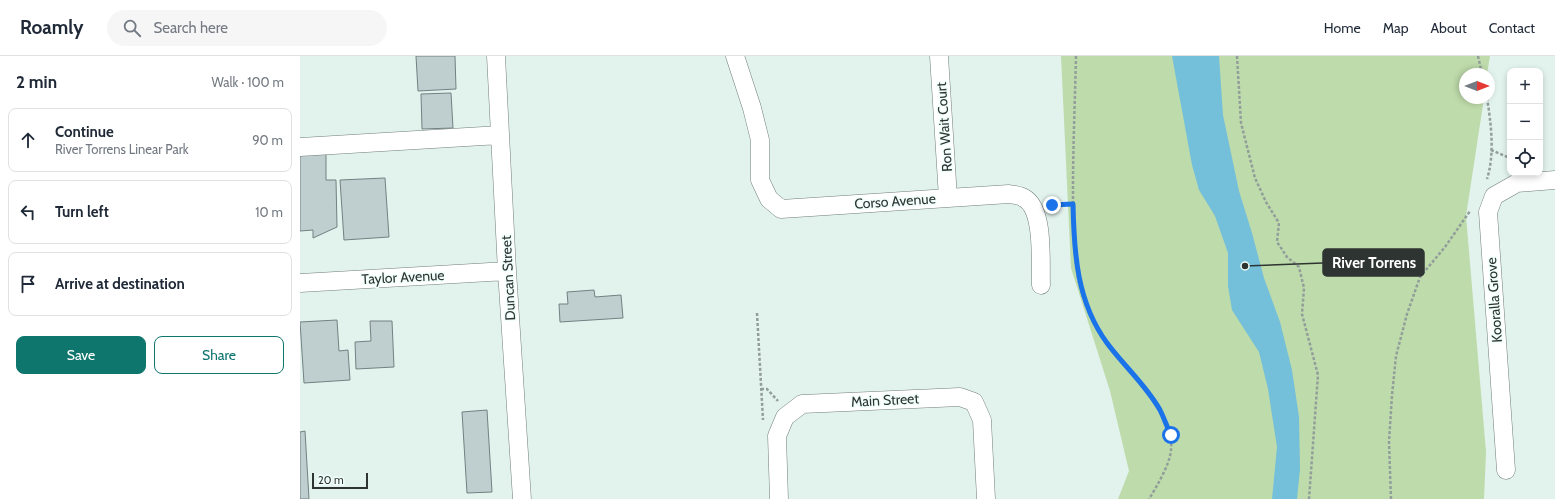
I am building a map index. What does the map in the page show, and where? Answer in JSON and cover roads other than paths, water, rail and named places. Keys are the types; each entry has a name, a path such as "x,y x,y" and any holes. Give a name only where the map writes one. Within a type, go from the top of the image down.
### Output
{"street":[{"name":"Duncan Street","path":"496,56 507,271 522,499"},
{"name":"Corso Avenue","path":"735,56 752,108 760,140 760,180 769,199 781,209 1009,194 1024,198 1033,206 1039,222 1041,285"},
{"name":"Ron Wait Court","path":"939,56 948,198"},
{"path":"300,147 500,135"},
{"name":"Kooralla Grove","path":"1506,470 1488,212 1494,196 1517,183 1555,180"},
{"name":"Taylor Avenue","path":"300,283 507,271"},
{"name":"Main Street","path":"779,499 777,436 785,417 802,404 960,397 974,402 982,420 986,499"}],"water":[{"path":"1172,56 1219,56 1223,115 1239,191 1264,278 1280,322 1292,370 1299,417 1300,469 1297,499 1272,499 1277,447 1268,389 1259,352 1232,310 1228,286 1228,253 1215,216 1199,190 1192,165"}],"place":[{"name":"River Torrens","path":"1245,266"}]}
